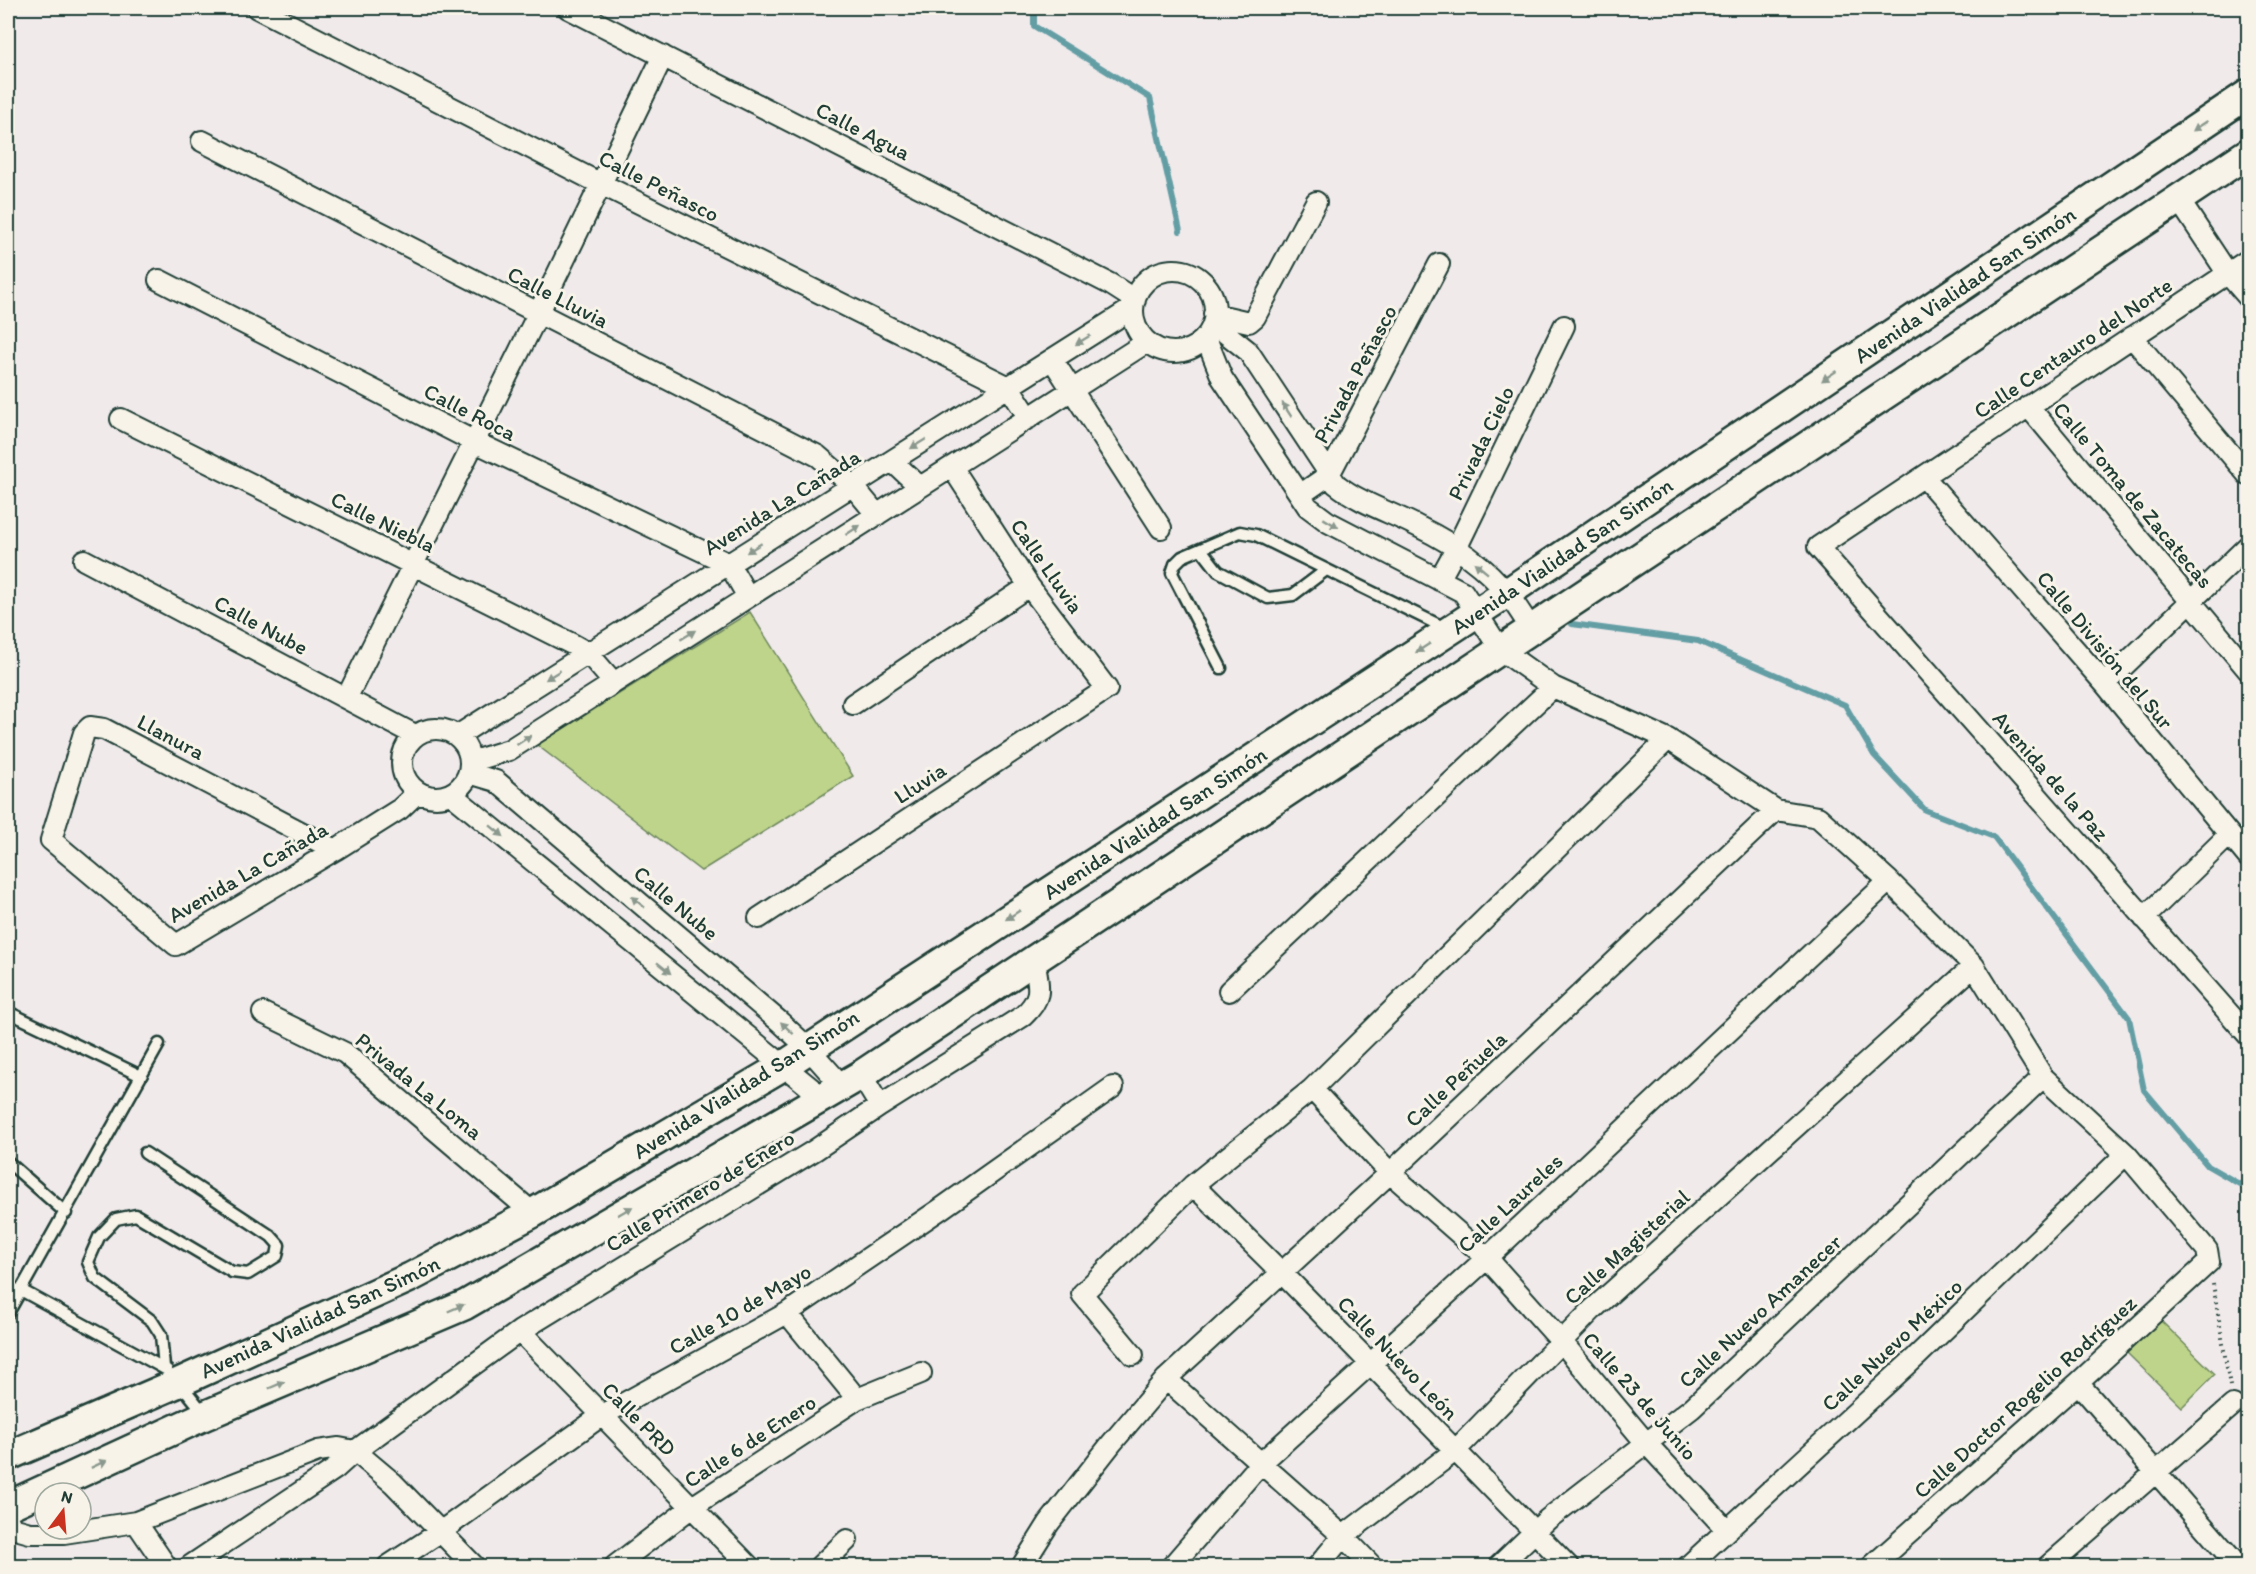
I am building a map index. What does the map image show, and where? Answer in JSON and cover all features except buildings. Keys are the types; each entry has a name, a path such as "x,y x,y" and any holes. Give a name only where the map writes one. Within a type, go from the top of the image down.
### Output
{"main road":[{"name":"Avenida Vialidad San Simón","path":"8,1456 172,1375 411,1277 533,1213 783,1066 1450,631 2248,94"},
{"name":"Avenida Vialidad San Simón","path":"8,1506 206,1415 465,1305 842,1086 2248,153"}],"street":[{"name":"Calle Peñasco","path":"257,8 602,184 1009,387"},
{"name":"Calle Agua","path":"568,8 1110,284 1134,304"},
{"path":"347,697 475,442 663,56"},
{"name":"Calle Lluvia","path":"202,141 818,456 853,486 877,515"},
{"path":"2179,200 2228,274 2248,297"},
{"path":"1316,202 1255,316 1248,322 1212,325 1193,348 1179,352 1164,351 1147,342 1135,324 1134,304 1137,292 1144,282 1159,272 1175,269 1195,274 1207,285 1215,301 1212,325 1222,378 1308,507 1328,522 1463,592 1500,649 1552,687 1668,739 1776,810 1818,817 1888,881 1974,966 2043,1077 2126,1154 2207,1250 2209,1262"},
{"name":"Calle Centauro del Norte","path":"1818,547 2248,260"},
{"name":"Privada Peñasco","path":"1300,495 1329,475 1439,264"},
{"name":"Calle Roca","path":"159,280 475,442 729,564"},
{"name":"Avenida La Cañada","path":"457,736 1009,387 1134,304"},
{"path":"1212,325 1248,351 1336,484 1350,495 1423,528 1456,549 1507,593 1532,629"},
{"name":"Privada Cielo","path":"1439,580 1564,326"},
{"path":"2132,337 2248,475"},
{"path":"469,767 509,750 1147,342"},
{"path":"1052,359 1161,528"},
{"path":"1009,387 1029,418"},
{"name":"Calle Toma de Zacatecas","path":"2028,406 2248,669"},
{"name":"Calle Niebla","path":"121,419 588,653 614,683"},
{"path":"892,460 920,488"},
{"name":"Calle Lluvia","path":"952,467 1029,586 1107,689"},
{"name":"Calle División del Sur","path":"1924,477 2105,684 2248,857"},
{"path":"2105,684 2248,546"},
{"name":"Avenida de la Paz","path":"1818,547 2248,1035"},
{"name":"Calle Nube","path":"84,560 347,697 415,735"},
{"path":"729,564 748,597"},
{"path":"853,704 1029,586"},
{"path":"1229,990 1552,687"},
{"name":"Lluvia","path":"759,918 1107,689"},
{"name":"Llanura","path":"51,840 84,733 90,727 104,729 335,850"},
{"path":"430,729 442,729 457,736 468,750 469,767 463,783 452,794 436,797 418,792 406,781 402,771 402,755 407,743 415,735 430,729"},
{"path":"1133,1355 1082,1294 1193,1185 1312,1089 1668,739"},
{"name":"Calle Nube","path":"469,767 496,781 780,1022 808,1048 842,1086"},
{"name":"Avenida La Cañada","path":"51,840 176,945 400,809 418,792"},
{"path":"452,794 783,1066 842,1086 880,1106"},
{"name":"Calle Peñuela","path":"1022,1566 1049,1523 1166,1379 1390,1173 1776,810"},
{"path":"2144,918 2229,835"},
{"name":"Calle Laureles","path":"1172,1566 1261,1463 1487,1258 1888,881"},
{"name":"Calle Primero de Enero","path":"190,1566 334,1469 355,1450 520,1331 814,1150 1023,1016 1036,1004 1039,988 1034,958"},
{"name":"Calle Magisterial","path":"1318,1566 1343,1536 1455,1451 1592,1310 1974,966"},
{"name":"Privada La Loma","path":"263,1013 345,1053 533,1213"},
{"name":"Calle Nuevo Amanecer","path":"1499,1566 1548,1519 1692,1408 2043,1077"},
{"name":"Calle 10 de Mayo","path":"388,1566 440,1532 602,1416 788,1312 1113,1087"},
{"name":"Calle 23 de Junio","path":"1312,1089 1390,1173 1487,1258 1561,1341 1646,1443 1728,1530"},
{"name":"Calle Nuevo México","path":"1688,1566 1916,1357 2126,1154"},
{"name":"Calle Nuevo León","path":"1193,1185 1568,1566"},
{"name":"Calle Doctor Rogelio Rodríguez","path":"1872,1566 2078,1383 2209,1262"},
{"path":"788,1312 857,1400"},
{"name":"Calle PRD","path":"520,1331 748,1566"},
{"name":"Calle 6 de Enero","path":"615,1566 692,1507 857,1400 921,1373"},
{"path":"1166,1379 1343,1536 1372,1566"},
{"path":"2078,1383 2239,1566 2248,1559"},
{"path":"2048,1566 2233,1405"},
{"path":"8,1520 12,1528 30,1533 64,1533 136,1522 318,1451 339,1448 355,1450 393,1483 474,1566"},
{"path":"136,1522 166,1566"},
{"path":"820,1566 847,1540"}],"lane":[{"path":"1221,668 1172,573 1175,564 1182,557 1240,532 1256,535 1450,631"},
{"path":"1201,549 1218,571 1268,598 1293,596 1326,570"},
{"path":"8,1012 141,1076"},
{"path":"8,1313 159,1044"},
{"path":"145,1154 271,1236 279,1245 277,1256 248,1274 232,1272 136,1215 116,1219 99,1237 88,1262 94,1278 152,1321 161,1335 172,1375"},
{"path":"8,1162 66,1213"},
{"path":"20,1289 172,1375 206,1415"}],"path":[{"path":"2209,1262 2233,1405"}],"green space":[{"path":"750,612 853,776 701,871 537,745"},
{"path":"2158,1318 2215,1374 2182,1407 2125,1351"}],"waterway":[{"path":"1034,8 1034,26 1150,98 1180,231"},
{"path":"1572,624 1698,641 1845,705 1874,755 1925,810 1994,837 2129,1018 2144,1090 2208,1166 2248,1189"}]}
